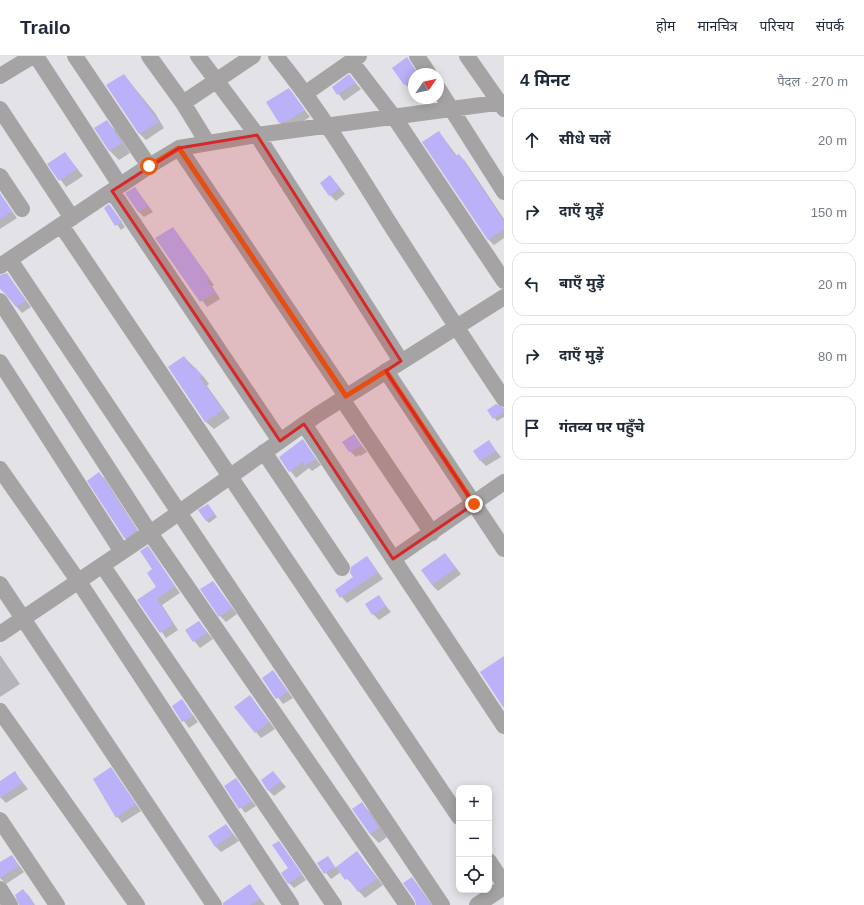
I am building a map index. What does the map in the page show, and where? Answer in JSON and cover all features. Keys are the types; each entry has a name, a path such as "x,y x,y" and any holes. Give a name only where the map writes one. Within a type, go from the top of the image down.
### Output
{"street":[{"path":"0,76 33,56"},
{"path":"36,56 116,188 280,441"},
{"path":"75,56 149,166"},
{"path":"149,56 183,103 207,142"},
{"path":"198,56 257,135 401,361"},
{"path":"183,103 253,56"},
{"path":"276,56 306,93 329,126 455,327 504,400"},
{"path":"417,56 425,68"},
{"path":"467,56 503,105"},
{"path":"306,93 355,59 504,281"},
{"path":"444,97 504,192"},
{"path":"442,905 178,513 5,263 149,166 179,148 207,142 452,109 503,105"},
{"path":"0,109 66,222 229,477 456,813"},
{"path":"179,148 432,533"},
{"path":"0,176 22,210"},
{"path":"0,634 150,533 304,424 504,297"},
{"path":"0,301 150,533 407,905"},
{"path":"0,362 122,552"},
{"path":"386,371 504,549"},
{"path":"304,424 504,726"},
{"path":"264,452 342,568"},
{"path":"0,469 79,582 291,905"},
{"path":"393,559 504,482"},
{"path":"102,565 334,905"},
{"path":"0,584 214,905"},
{"path":"0,710 137,905"},
{"path":"0,820 57,905"},
{"path":"492,866 504,884"},
{"path":"480,904 504,887"},
{"path":"0,890 10,905"}],"highlighted area":[{"path":"257,135 401,361 386,371 474,504 393,559 304,424 280,441 112,191 179,148"}],"building":[{"path":"407,57 414,68 408,68 408,82 404,85 392,68"},
{"path":"124,74 159,122 139,134 106,85"},
{"path":"349,74 356,83 337,95 332,87"},
{"path":"289,88 305,110 287,121 279,123 266,102"},
{"path":"107,120 122,143 109,151 94,128"},
{"path":"439,131 455,156 459,154 504,221 504,229 488,240 422,142"},
{"path":"65,152 77,169 59,181 47,164"},
{"path":"330,175 340,188 329,196 320,183"},
{"path":"135,187 148,206 138,212 125,193"},
{"path":"0,193 12,211 0,220"},
{"path":"109,204 122,222 115,226 104,208"},
{"path":"173,227 210,279 207,280 215,293 200,302 155,238"},
{"path":"7,273 26,301 16,307 8,296 0,289 0,275"},
{"path":"184,356 193,369 195,367 202,376 200,378 223,410 205,422 168,367"},
{"path":"496,404 504,408 504,412 493,419 487,410"},
{"path":"354,434 362,446 349,452 342,442"},
{"path":"303,439 316,459 305,466 303,462 289,472 279,457"},
{"path":"489,440 496,451 480,461 473,451"},
{"path":"99,472 137,530 125,539 87,481"},
{"path":"208,504 215,514 206,521 198,510"},
{"path":"148,546 175,586 157,599 173,624 160,633 137,600 156,587 147,573 152,569 140,551"},
{"path":"445,553 456,568 432,585 421,570"},
{"path":"367,556 378,572 340,598 335,590 353,577 350,573 351,567"},
{"path":"213,581 232,608 219,617 200,589"},
{"path":"379,595 386,606 372,615 365,604"},
{"path":"199,621 207,633 193,642 185,630"},
{"path":"504,656 504,707 503,707 480,672"},
{"path":"273,670 288,692 276,699 262,678"},
{"path":"250,695 269,722 255,733 234,707"},
{"path":"182,699 193,716 182,722 172,706"},
{"path":"111,767 136,804 116,818 93,779"},
{"path":"15,771 22,783 0,798 0,781"},
{"path":"273,771 281,781 268,791 261,780"},
{"path":"236,778 252,801 239,809 224,786"},
{"path":"362,802 379,828 370,834 352,809"},
{"path":"226,824 233,834 215,847 208,836"},
{"path":"279,841 302,874 288,884 281,873 288,868 272,845"},
{"path":"357,851 377,879 358,892 348,878 345,880 336,867"},
{"path":"12,855 19,866 0,878 0,862"},
{"path":"328,856 335,867 324,874 317,863"},
{"path":"412,877 431,905 416,905 415,900 403,883"},
{"path":"250,884 260,899 250,905 223,905 223,903"},
{"path":"23,889 34,905 19,905 15,895"}],"route":[{"path":"149,166 179,148 346,396 386,371 474,504"}]}
